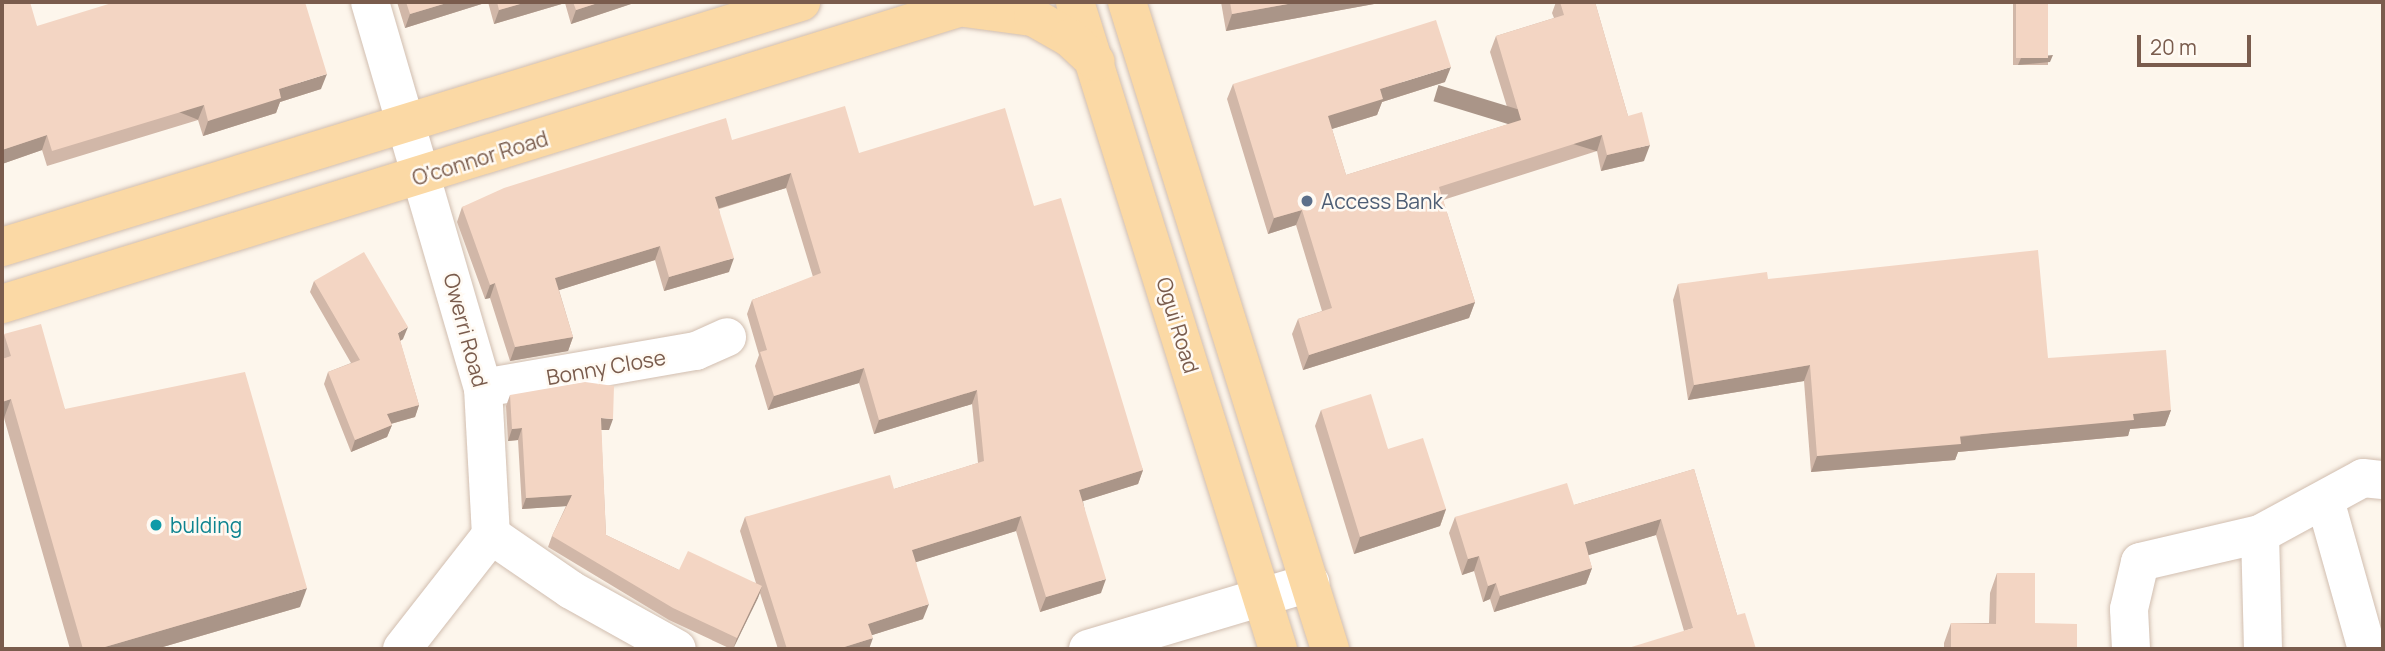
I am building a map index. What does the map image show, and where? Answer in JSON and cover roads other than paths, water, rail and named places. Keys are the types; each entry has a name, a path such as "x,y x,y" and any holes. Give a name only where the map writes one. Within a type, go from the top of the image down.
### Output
{"main road":[{"path":"2,247 406,121 802,2"},
{"name":"Ogui Road","path":"1075,2 1097,62 1278,649"},
{"path":"1128,2 1330,649"},
{"path":"967,4 1033,17 1070,38 1097,62"},
{"name":"O'connor Road","path":"2,304 862,40 967,4"}],"street":[{"name":"Owerri Road","path":"370,2 483,388 491,535"},
{"name":"Bonny Close","path":"483,388 695,351 727,337"},
{"path":"2131,649 2129,609 2140,562 2260,534 2363,478 2383,480"},
{"path":"2325,500 2367,649"},
{"path":"2260,534 2263,649"},
{"path":"402,649 491,535 571,590 677,649"},
{"path":"1088,649 1264,600 1311,583"}],"place":[{"name":"Access Bank","path":"1307,201"},
{"name":"bulding","path":"156,525"}]}
